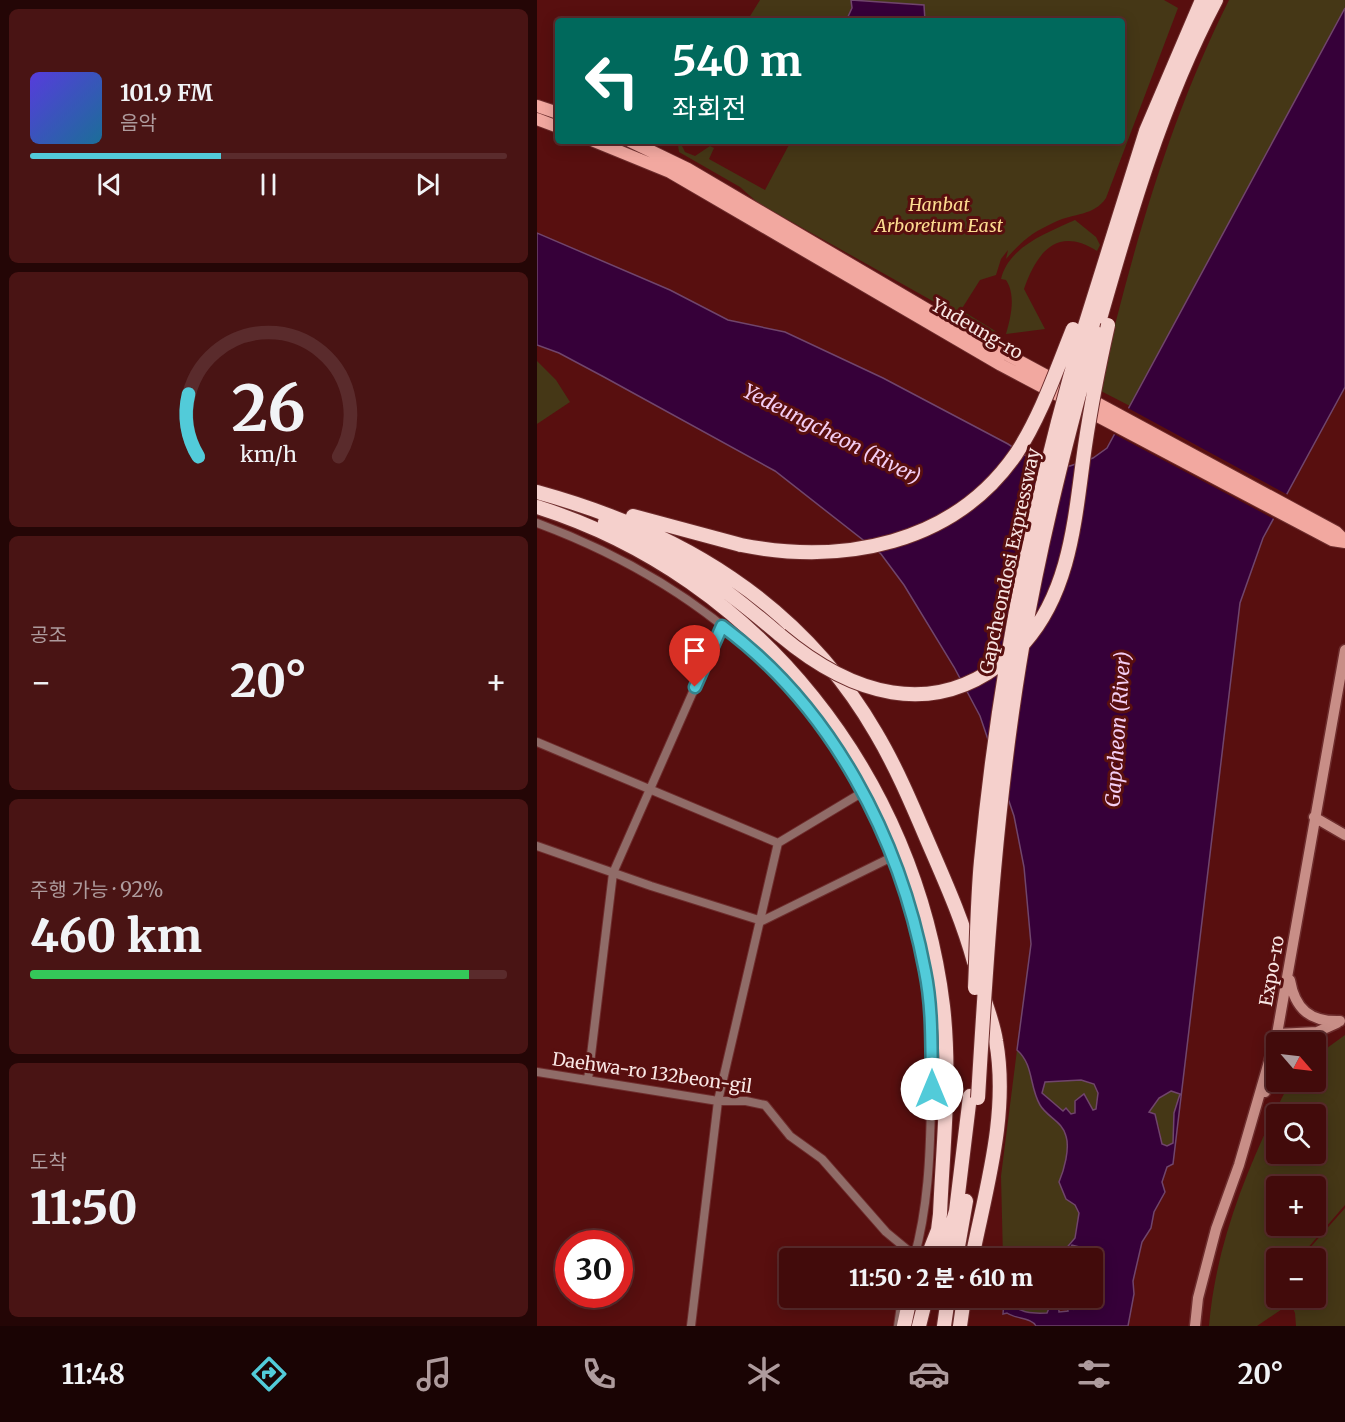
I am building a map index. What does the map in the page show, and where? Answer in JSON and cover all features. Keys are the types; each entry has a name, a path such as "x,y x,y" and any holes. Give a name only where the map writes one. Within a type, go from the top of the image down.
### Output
{"highway":[{"name":"Gapcheondosi Expressway","path":"1119,235 1146,131 1202,0"},
{"name":"Gapcheondosi Expressway","path":"958,1248 974,1097 981,863 1009,640 1054,435 1084,332 1173,95 1216,0"},
{"path":"537,501 617,527 662,549 717,584 831,673 862,686 894,693 933,692 970,681 999,665 1038,627 1063,574 1076,509 1095,378 1108,325 1119,235"},
{"path":"575,503 594,504 741,545 785,552 819,554 855,551 905,537 945,518 981,493 1015,455 1084,332"},
{"path":"537,492 637,525 721,570 760,598 808,642 832,669 855,700 893,764 964,925 996,1041 999,1096 996,1136 974,1248"},
{"path":"537,507 586,524 630,546 692,583 743,622 781,659 820,704 855,754 885,809 909,863 924,912 937,966 944,1018 945,1103 940,1214 937,1230 925,1248"},
{"name":"Gapcheondosi Expressway","path":"945,1248 956,1211 974,1097"},
{"path":"904,1326 907,1308"},
{"path":"919,1326 924,1308"},
{"path":"944,1326 947,1308"},
{"path":"960,1326 963,1308"}],"main road":[{"path":"537,106 555,112"},
{"path":"537,118 555,126"},
{"name":"Yudeung-ro","path":"601,144 670,172 962,342 1004,359 1336,532 1345,541"},
{"name":"Yudeung-ro","path":"636,144 687,169 990,345 1004,359"},
{"name":"Expo-ro","path":"1277,1032 1345,650"},
{"path":"1314,817 1345,835"},
{"path":"1289,975 1292,994 1307,1015 1317,1020 1342,1020"},
{"path":"1317,1032 1342,1020"},
{"name":"Expo-ro","path":"1195,1326 1198,1298 1216,1229 1266,1075"},
{"path":"1258,1105 1266,1092"}],"street":[{"path":"537,523 599,548 648,573 682,594 722,626 772,669 804,703 837,748 863,792 892,857 923,962 932,1032 930,1149 920,1248"},
{"path":"588,1080 613,873 722,626"},
{"path":"537,742 779,843"},
{"path":"691,1326 718,1101 779,843 863,792"},
{"path":"537,846 762,921 892,857"},
{"name":"Daehwa-ro 132beon-gil","path":"537,1072 718,1101 746,1101 765,1105 791,1136 822,1159 886,1232 906,1248"},
{"path":"898,1326 901,1308"}],"green space":[{"name":"Hanbat Arboretum East","path":"760,0 1164,0 1178,8 1106,198 1090,211 1062,219 1033,234 1006,259 1008,250 1001,259 996,275 980,280 961,310 997,332 995,336 758,203 740,187 679,152 678,145 681,144 685,152 695,156 710,146 714,148 709,159 765,190 789,144 1125,144 1125,18 749,18"},
{"path":"1229,0 1345,0 1345,8 1130,406 1099,390 1138,240 1169,143 1187,94"},
{"path":"1075,220 1096,237 1100,245 1097,251 1071,241 1060,242 1042,254 1024,289 1045,329 1006,334 1012,299 1006,280 1001,279 1005,268 1012,258 1030,242"},
{"path":"537,361 556,380 570,402 537,424"},
{"path":"1345,1035 1345,1205 1326,1227 1326,1176 1266,1176 1266,1236 1318,1236 1308,1248 1266,1248 1266,1308 1284,1308 1257,1326 1209,1326 1219,1262 1227,1231 1237,1200 1266,1132 1266,1164 1326,1164 1326,1104 1279,1104 1285,1092 1326,1092 1326,1049"},
{"path":"1017,1050 1029,1069 1040,1105 1062,1127 1067,1141 1066,1159 1059,1182 1066,1199 1075,1205 1079,1213 1075,1238 1066,1248 1003,1248 1001,1176"},
{"path":"1081,1080 1094,1084 1098,1093 1096,1109 1093,1110 1083,1095 1075,1113 1071,1114 1065,1108 1064,1112 1042,1093 1045,1082"},
{"path":"1171,1091 1180,1094 1174,1113 1173,1143 1167,1146 1162,1144 1159,1126 1148,1112 1159,1098"},
{"path":"1345,1208 1345,1326 1296,1326 1293,1308 1326,1308 1326,1248 1310,1248 1320,1236 1326,1236 1326,1230"},
{"path":"1017,1308 1052,1308 1047,1313 1040,1314"}],"water":[{"path":"851,0 924,5 925,18 847,18 852,8"},
{"path":"1345,8 1345,387 1263,538 1240,603 1173,1164 1167,1167 1162,1182 1165,1192 1154,1212 1151,1228 1142,1242 1133,1281 1134,1294 1128,1326 1036,1326 1027,1320 1007,1313 1003,1314 1004,1308 1047,1313 1049,1308 1059,1308 1059,1312 1068,1311 1068,1308 1103,1308 1103,1248 1084,1248 1072,1245 1066,1248 1075,1238 1079,1213 1075,1205 1066,1199 1059,1182 1067,1153 1067,1141 1058,1123 1040,1105 1029,1069 1017,1050 1031,944 1024,867 1014,816 980,716 954,667 904,585 881,554 775,471 559,353 537,345 537,233 670,290 728,320 785,332 883,378 1008,444 1037,463 1070,466 1093,458 1107,448","holes":["1081,1080 1094,1084 1098,1093 1096,1109 1093,1110 1084,1094 1075,1101 1075,1113 1071,1114 1066,1108 1063,1111 1042,1093 1045,1082","1171,1091 1180,1094 1174,1113 1173,1143 1167,1146 1162,1144 1155,1114 1149,1112 1159,1098"]}],"pier":[{"path":"1126,407 1290,496 1276,520 1112,433"}],"route":[{"path":"695,687 722,626 772,669 804,703 837,748 863,792 898,872 916,930 926,973 932,1032 932,1089"}],"water label":[{"name":"Yedeungcheon (River)","path":"832,434"},
{"name":"Gapcheon (River)","path":"1118,729"}]}
